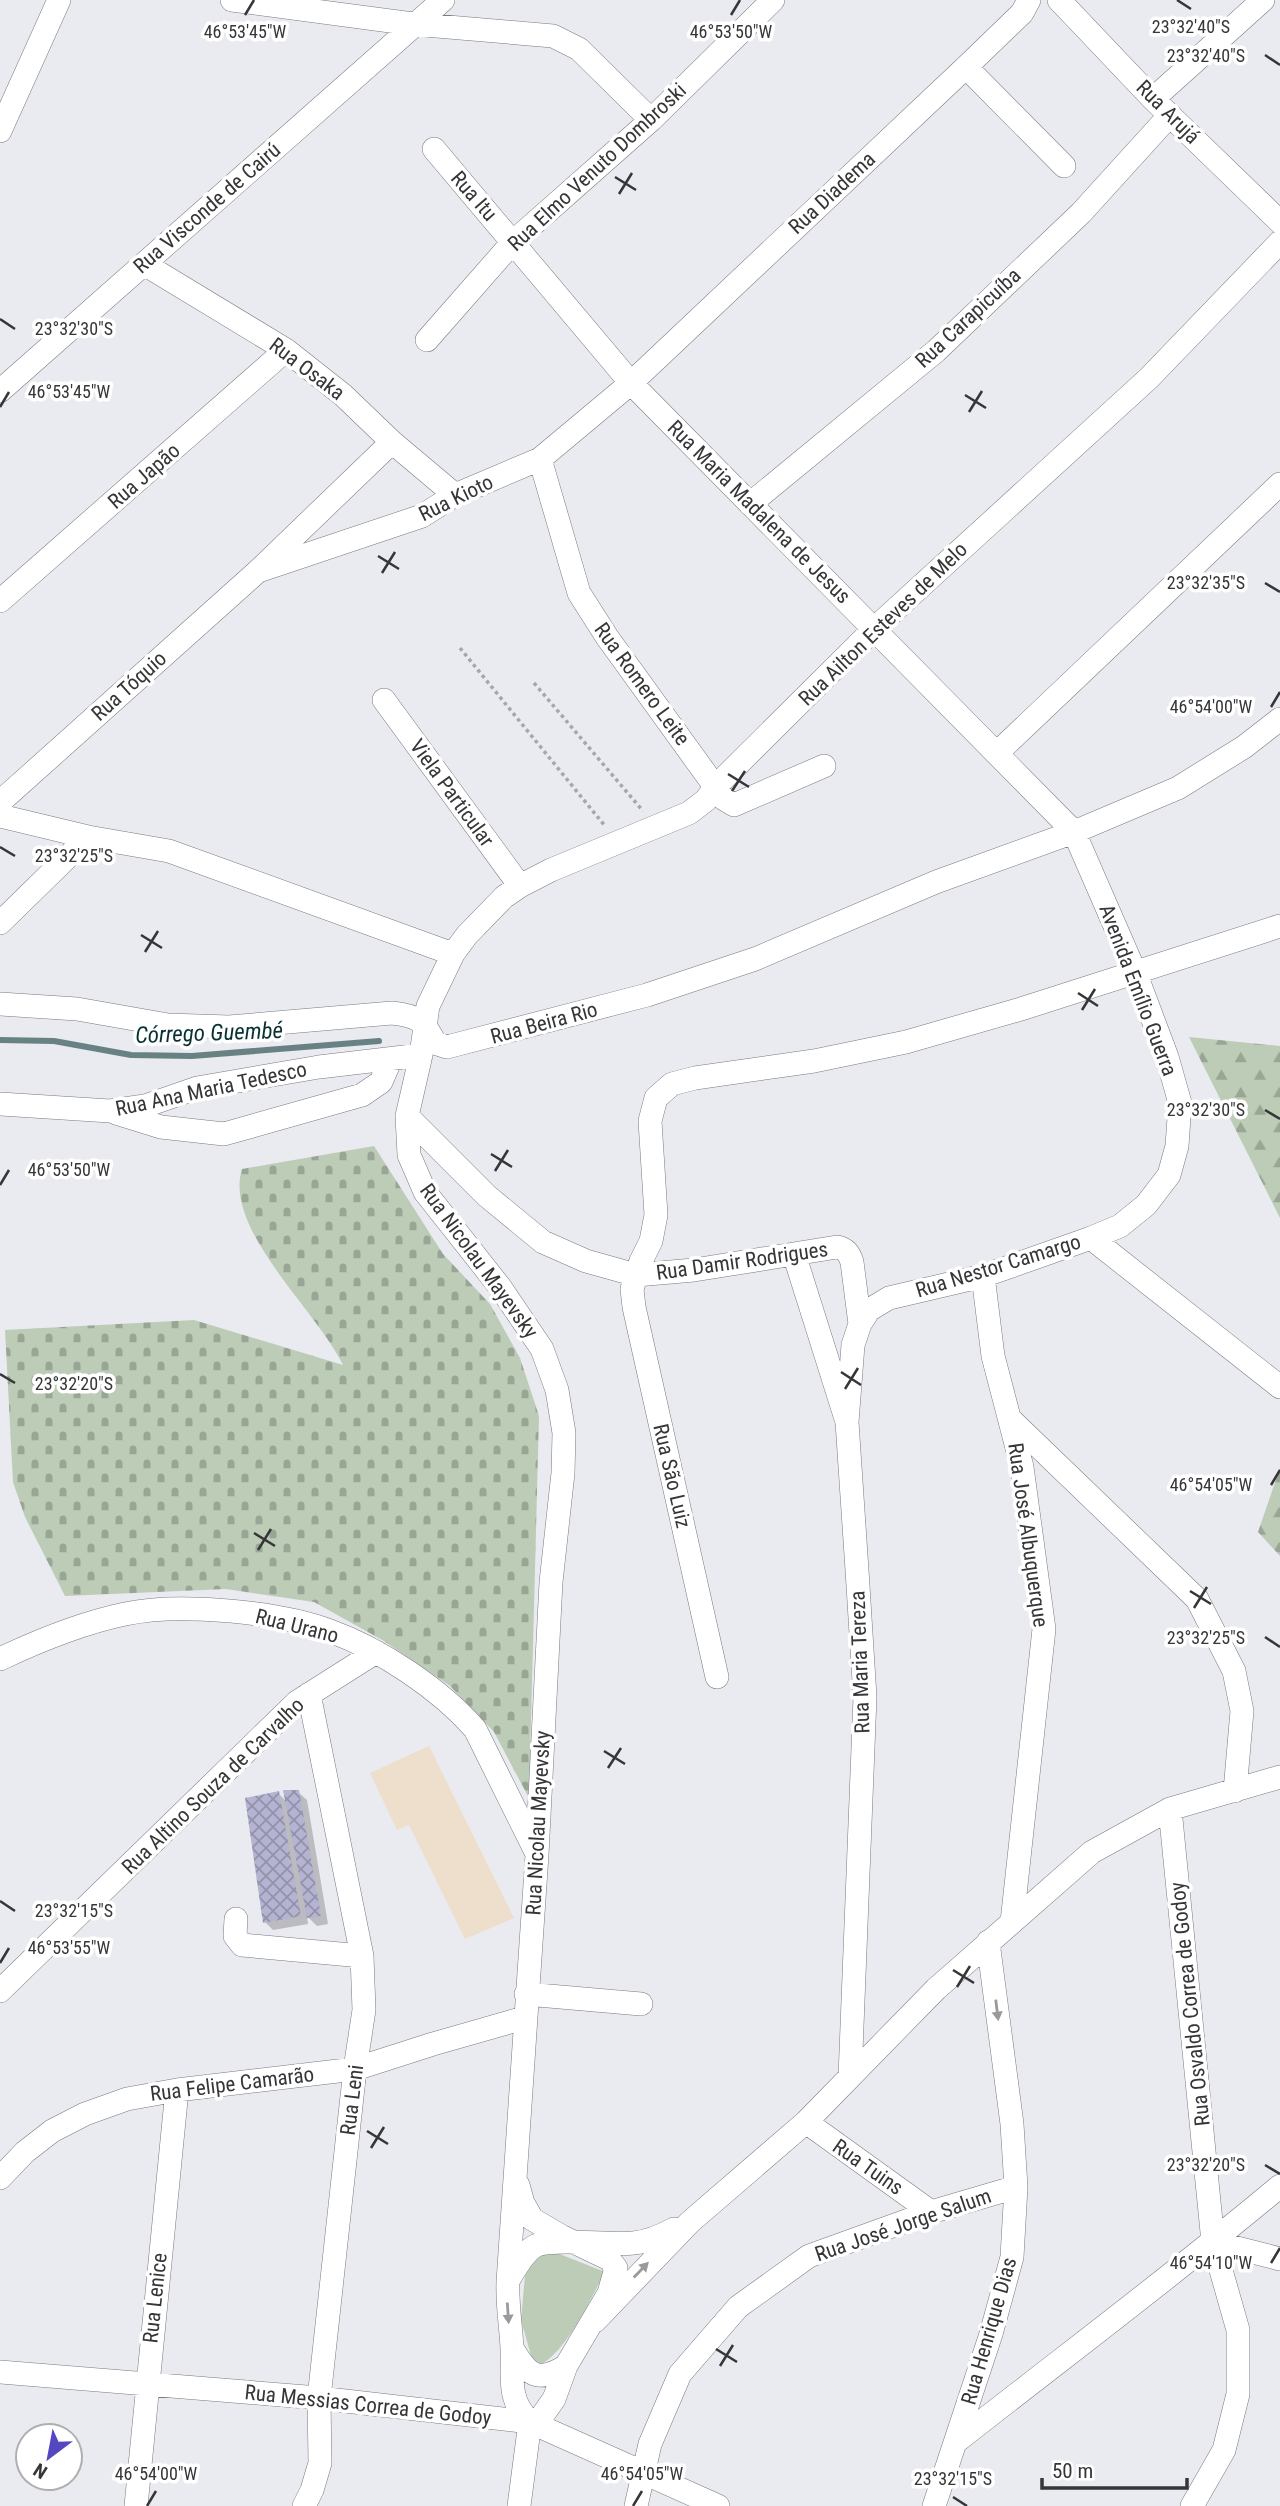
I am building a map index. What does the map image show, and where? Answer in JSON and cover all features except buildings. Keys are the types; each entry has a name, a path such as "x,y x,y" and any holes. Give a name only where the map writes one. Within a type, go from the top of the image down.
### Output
{"street":[{"path":"0,131 59,0"},
{"path":"232,0 413,24 552,36 579,49 650,120"},
{"name":"Rua Visconde de Cairú","path":"0,391 443,0"},
{"name":"Rua Elmo Venuto Dombroski","path":"427,340 513,242 650,120 773,0"},
{"name":"Rua Diadema","path":"631,383 966,67 1022,13 1029,0"},
{"name":"Rua Arujá","path":"1059,0 1153,99 1280,222"},
{"path":"1153,99 1263,0"},
{"path":"966,67 1064,166"},
{"name":"Rua Carapicuíba","path":"750,504 936,351 1082,213 1170,115"},
{"name":"Rua Itu","path":"433,149 513,242"},
{"name":"Rua Maria Madalena de Jesus","path":"513,242 631,383 1074,832"},
{"name":"Rua Ailton Esteves de Melo","path":"453,954 467,935 505,897 520,886 617,841 689,813 706,800 716,786 874,629 1149,378 1280,242"},
{"name":"Rua Osaka","path":"144,264 286,350 344,395 392,442 455,495"},
{"name":"Rua Japão","path":"0,601 286,350"},
{"name":"Rua Kioto","path":"258,571 422,516 455,495 540,460 631,383"},
{"name":"Rua Tóquio","path":"0,802 258,571 392,442"},
{"name":"Rua Romero Leite","path":"540,460 579,593 607,637 724,799 734,805 824,766"},
{"path":"997,753 1280,484"},
{"name":"Viela Particular","path":"384,700 520,886"},
{"name":"Rua Beira Rio","path":"0,1003 77,1009 180,1025 229,1027 391,1013 409,1015 426,1024 435,1043 447,1047 647,995 754,959 936,882 1074,832 1178,788 1244,747 1280,719"},
{"path":"0,817 88,837 169,851 453,954"},
{"name":"Avenida Emílio Guerra","path":"1074,832 1135,972 1167,1057 1180,1103 1177,1146 1170,1175 1146,1205 1120,1226 1091,1238"},
{"path":"0,923 88,837"},
{"path":"636,1275 651,1241 656,1215 650,1121 656,1098 672,1084 695,1078 814,1061 906,1042 1021,1009 1280,926"},
{"name":"Rua Nicolau Mayevsky","path":"453,954 428,1006 421,1055 407,1116 410,1155 425,1192 500,1287 542,1349 557,1390 564,1433 563,1473 551,1582 537,1855 524,2018 507,2311 514,2396 519,2411 530,2422"},
{"name":"Rua Ana Maria Tedesco","path":"0,1104 110,1111 145,1106 197,1088 319,1067 421,1055"},
{"path":"110,1111 161,1127 224,1134 362,1095 381,1082 391,1059"},
{"name":"Rua Damir Rodrigues","path":"407,1116 487,1196 543,1242 586,1261 636,1275 694,1270 836,1247 849,1253 860,1324"},
{"name":"Rua Nestor Camargo","path":"860,1324 869,1310 889,1298 983,1276 1091,1238 1280,1387"},
{"name":"Rua Maria Tereza","path":"794,1254 846,1422 865,1698 850,2077"},
{"name":"Rua São Luiz","path":"636,1275 632,1289 635,1307 717,1677"},
{"name":"Rua José Albuquerque","path":"983,1276 993,1356 1023,1467 1044,1629 1012,1922"},
{"path":"846,1422 853,1345 860,1324"},
{"path":"1012,1421 1197,1599 1234,1671 1242,1711 1235,1791"},
{"name":"Rua Urano","path":"0,1659 61,1632 127,1613 183,1608 234,1611 329,1630 376,1652 461,1713 475,1729 537,1855"},
{"name":"Rua Altino Souza de Carvalho","path":"0,1992 275,1724 309,1694 376,1652"},
{"name":"Rua Leni","path":"304,2506 320,2463 319,2398 355,2069 364,2010 362,1956 309,1694"},
{"path":"595,2320 690,2222 806,2122 936,1989 1092,1852 1170,1809 1280,1777"},
{"name":"Rua Osvaldo Correa de Godoy","path":"1170,1809 1213,2242 1238,2330 1238,2394 1224,2450 1192,2506"},
{"path":"236,1919 235,1936 242,1945 362,1956"},
{"name":"Rua Henrique Dias","path":"934,2506 957,2441 1012,2257 1016,2187 1012,2124 988,1942"},
{"path":"526,1994 641,2004"},
{"name":"Rua Felipe Camarão","path":"0,2178 25,2152 52,2131 85,2114 127,2099 177,2090 355,2069 524,2018"},
{"name":"Rua Lenice","path":"136,2506 146,2383 177,2090"},
{"name":"Rua Tuins","path":"806,2122 931,2212"},
{"name":"Rua Nicolau Mayevsky","path":"515,2172 523,2203 532,2219 577,2242"},
{"path":"957,2441 1213,2242 1280,2186"},
{"name":"Rua José Jorge Salum","path":"636,2506 650,2444 680,2374 738,2306 809,2256 931,2212 1016,2187"},
{"path":"508,2282 528,2252 536,2246 577,2242 634,2243 650,2240 690,2222"},
{"path":"519,2506 530,2422 542,2416 554,2399 566,2366 609,2293 616,2268 609,2259 577,2242"},
{"path":"1213,2242 1280,2259"},
{"path":"512,2348 528,2372 539,2376 550,2375 566,2366"},
{"name":"Rua Messias Correa de Godoy","path":"0,2372 319,2398 530,2422 718,2506"}],"path":[{"path":"460,648 617,841"},
{"path":"534,683 656,826"}],"shaded area":[{"path":"429,1746 514,1918 465,1939 409,1825 397,1830 370,1773"}],"green space":[{"path":"1189,1037 1280,1046 1280,1218 1279,1216"},
{"path":"374,1146 443,1254 490,1304 520,1358 539,1416 529,1798 494,1732 450,1686 384,1641 314,1602 226,1589 65,1596 25,1517 13,1482 5,1330 194,1320 343,1365 259,1243 246,1217 240,1192 242,1169"},
{"path":"1280,1468 1280,1556 1258,1532"},
{"path":"552,2251 605,2272 570,2335 542,2364 532,2359 521,2320 525,2276 535,2258"}],"waterway":[{"name":"Córrego Guembé","path":"0,1040 54,1041 131,1055 192,1056 379,1041"}]}
